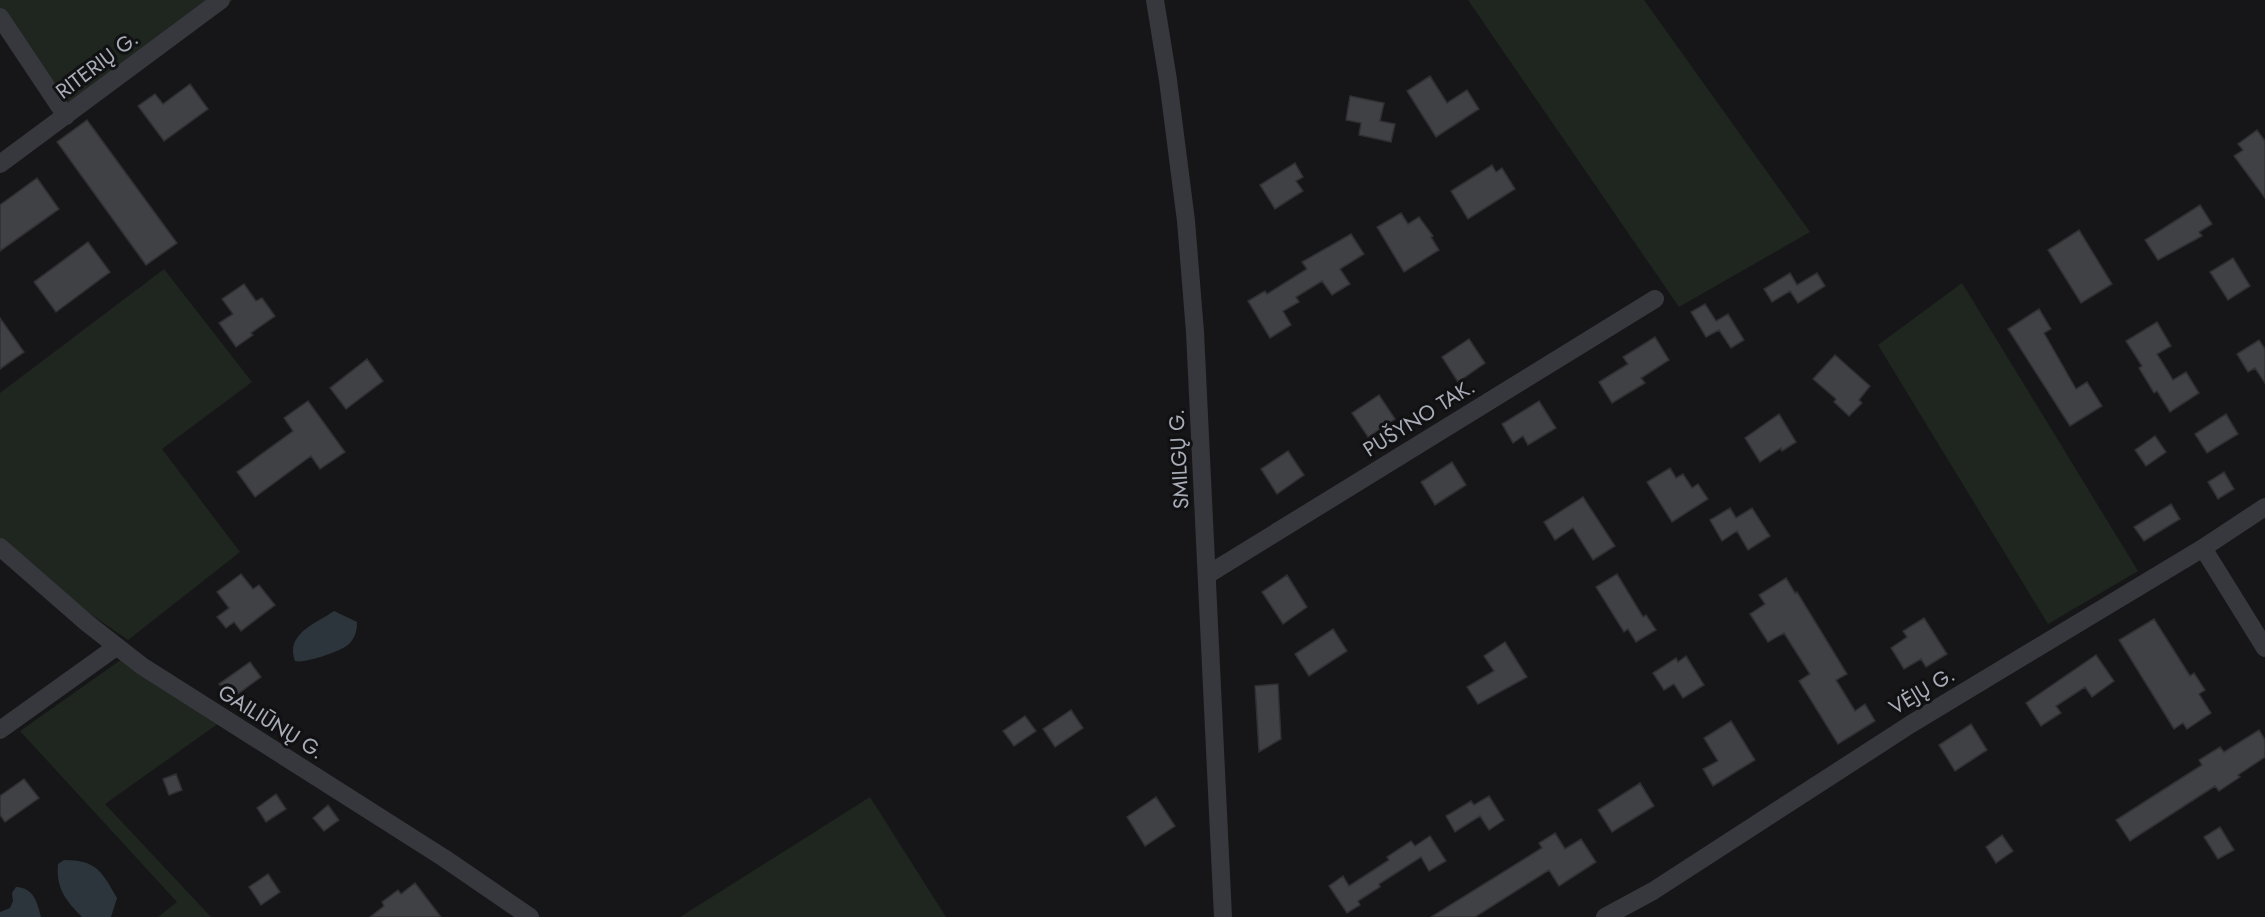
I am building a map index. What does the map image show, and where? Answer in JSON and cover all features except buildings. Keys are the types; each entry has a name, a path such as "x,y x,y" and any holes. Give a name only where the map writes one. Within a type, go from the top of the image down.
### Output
{"street":[{"name":"RITERIŲ G.","path":"0,165 221,0"},
{"name":"SMILGŲ G.","path":"1155,0 1186,221 1195,332 1223,917"},
{"path":"0,17 66,116"},
{"name":"PUŠYNO TAK.","path":"1207,575 1655,299"},
{"name":"VĖJŲ G.","path":"1605,917 1653,891 1911,724 2203,548 2265,507"},
{"name":"GAILIŪNŲ G.","path":"0,547 142,666 444,858 530,917"},
{"path":"2203,548 2265,648"},
{"path":"0,730 116,646"}],"shaded area":[{"path":"0,0 233,0 198,26 73,101 64,102 0,8"},
{"path":"1468,0 1644,0 1810,232 1679,307"},
{"path":"164,269 252,382 162,449 240,552 128,640 54,589 0,539 0,393"},
{"path":"1962,283 2138,571 2048,624 1878,345"},
{"path":"334,611 357,622 351,642 323,656 306,661 295,661 294,644 298,637 311,625"},
{"path":"122,659 219,723 105,804 211,917 158,917 177,902 20,731"},
{"path":"870,797 946,917 680,917"},
{"path":"64,860 91,865 107,881 117,898 111,917 82,917 71,905 60,887 58,864"},
{"path":"16,887 31,893 41,917 0,917 0,912 10,908 13,901 12,893"}]}
